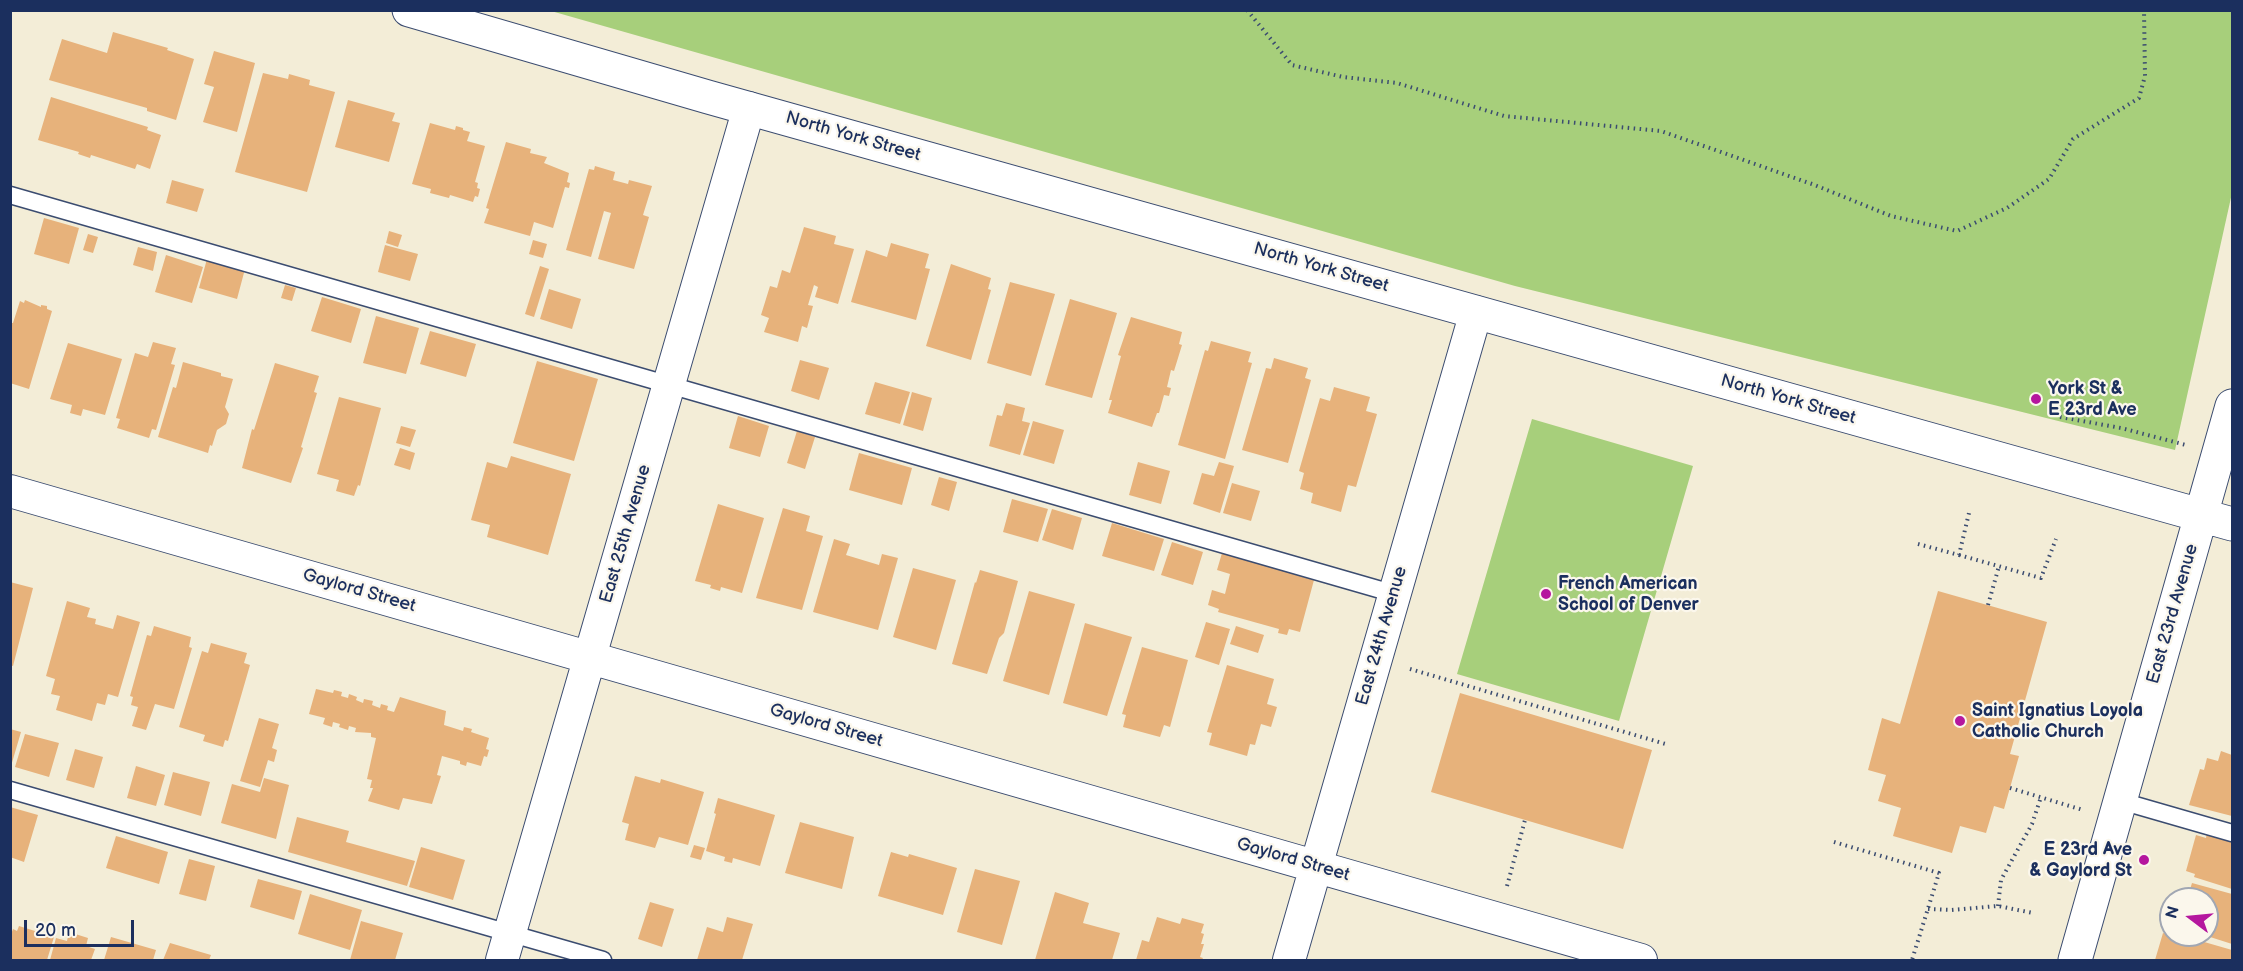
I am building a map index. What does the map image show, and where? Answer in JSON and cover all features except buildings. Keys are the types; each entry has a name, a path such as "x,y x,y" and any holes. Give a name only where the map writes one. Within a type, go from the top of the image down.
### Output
{"main road":[{"name":"North York Street","path":"409,10 2232,524"},
{"name":"East 23rd Avenue","path":"2075,960 2232,406"}],"street":[{"name":"East 25th Avenue","path":"506,947 750,108"},
{"name":"East 24th Avenue","path":"1288,960 1476,312"},
{"name":"Gaylord Street","path":"10,491 1641,960"}],"lane":[{"path":"10,195 1395,594"},
{"path":"10,790 506,947 603,960"},
{"path":"2121,801 2232,832"}],"path":[{"path":"1247,10 1292,65 1343,77 1397,83 1504,116 1661,131 1812,184 1891,216 1957,231 2007,208 2049,179 2073,139 2139,98 2145,76 2144,10"},
{"path":"2060,417 2121,428 2219,453"},
{"path":"1959,555 1969,513"},
{"path":"1918,544 2042,578 2056,539"},
{"path":"1988,606 1999,566"},
{"path":"1409,669 1669,745"},
{"path":"2010,788 2064,805"},
{"path":"1998,906 2001,880 2032,824 2041,797"},
{"path":"1506,889 1526,820"},
{"path":"1834,842 1939,873 1912,960"},
{"path":"1928,909 1951,910 1998,906 2033,913"}],"green space":[{"path":"551,11 2232,11 2232,193 2175,450 1515,286"},
{"path":"1532,419 1693,466 1619,721 1457,674"}],"place":[{"name":"York St & E 23rd Ave","path":"2036,399"},
{"name":"French American School of Denver","path":"1546,594"},
{"name":"Saint Ignatius Loyola Catholic Church","path":"1960,721"},
{"name":"E 23rd Ave & Gaylord St","path":"2144,860"}]}
